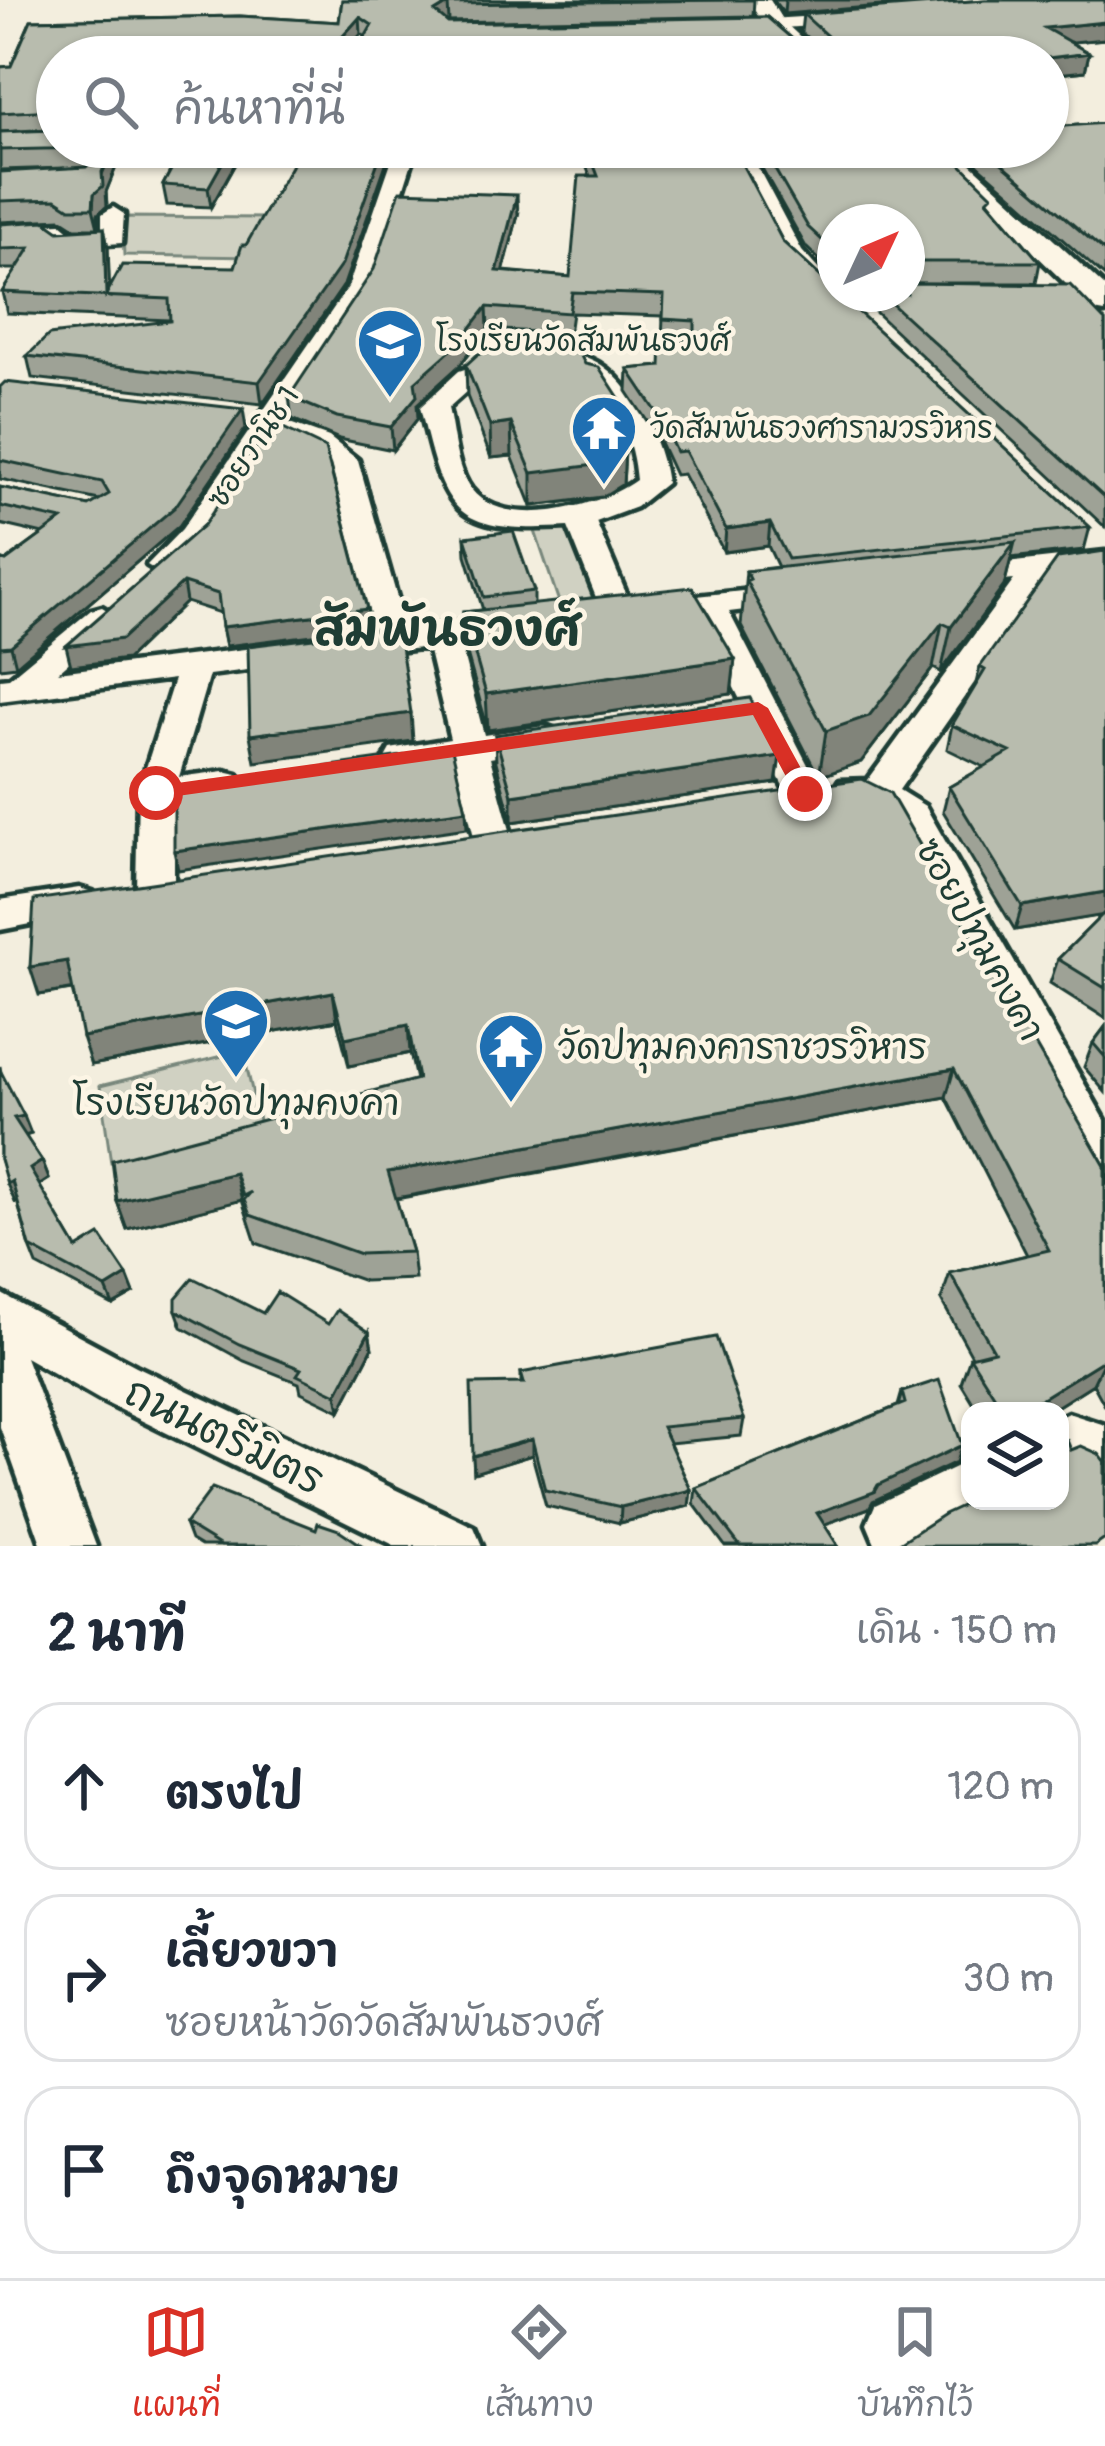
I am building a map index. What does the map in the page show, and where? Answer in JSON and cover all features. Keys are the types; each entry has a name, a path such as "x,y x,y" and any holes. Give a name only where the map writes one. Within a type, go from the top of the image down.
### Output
{"main road":[{"path":"760,0 787,36"},
{"path":"961,168 1101,298"}],"street":[{"path":"708,27 869,17"},
{"name":"ซอยวานิช 1","path":"9,689 193,536 264,419 327,339 360,286 400,168"},
{"path":"748,168 792,254 817,279"},
{"path":"0,233 61,230 63,241 114,238 112,214"},
{"path":"1047,294 1101,298"},
{"path":"547,359 586,369 611,385 640,429 651,483 616,507 579,518 505,516 473,506 456,490 434,407 458,381 483,366 547,359"},
{"path":"264,419 319,443 344,460 393,640"},
{"path":"579,518 605,616 828,592"},
{"path":"923,581 1039,568 1100,547"},
{"path":"709,605 758,708 789,797 859,789 877,794 1039,568"},
{"path":"9,689 548,623"},
{"path":"441,634 494,841"},
{"path":"154,890 156,793 195,668"},
{"path":"720,713 758,708"},
{"path":"358,765 583,733"},
{"path":"156,793 268,777"},
{"name":"ซอยปทุมคงคา","path":"877,794 912,815 1105,1162"},
{"path":"449,847 541,834"},
{"path":"0,915 200,883"},
{"name":"ถนนตรีมิตร","path":"0,1316 118,1383 455,1546"},
{"path":"0,1356 69,1546"},
{"path":"1069,1439 1098,1448 1105,1456"},
{"path":"893,1524 961,1491"}],"shaded area":[{"path":"122,217 269,218 257,257 124,255"},
{"path":"572,527 598,597 559,602 535,531"},
{"path":"243,1051 260,1125 111,1163 100,1086"}],"building":[{"path":"342,0 723,0 448,4 435,12 448,23 767,17 789,36 366,36 372,25 360,17 343,36 36,36 36,111 0,113 0,67 11,66 31,20 240,16 339,22"},
{"path":"985,0 1105,0 1105,22 1045,28 1059,36 827,36 803,14"},
{"path":"1069,42 1089,53 1069,55"},
{"path":"1105,123 1105,252 1007,168 1069,168 1069,126"},
{"path":"36,131 36,149 0,150 0,132"},
{"path":"104,168 103,186 94,194 93,208 70,208 56,199 0,201 0,172"},
{"path":"172,168 219,168 208,188 163,185"},
{"path":"290,168 376,168 342,264 259,382 27,356 49,335 170,321 169,299 2,292 30,248 0,249 0,224 45,221 59,231 104,228 106,295 122,265 235,267"},
{"path":"595,168 744,168 783,242 817,273 817,312 858,312 1090,527 788,559 770,523 726,529 685,451 676,452 628,369 661,366 662,343 695,339 695,321 663,319 664,295 572,292 569,313 487,307 459,343 415,382 417,396 391,427 337,417 289,397 374,269 400,191 517,195 497,271 570,277 579,176 598,176"},
{"path":"774,168 964,168 992,195 987,200 1040,262 925,262 925,204 817,204 817,235"},
{"path":"925,283 1070,285 1105,321 1105,498 901,312 925,312"},
{"path":"558,345 580,354 585,364 599,367 621,401 625,413 607,415 625,451 603,464 532,473 511,423 490,426 466,365 478,354"},
{"path":"5,382 243,409 175,507 11,646 0,647 0,559 6,561 62,520 0,506 0,487 89,506 109,494 102,482 0,460 0,387"},
{"path":"273,423 325,448 367,609 222,627 218,594 183,583 122,639 66,646 204,525"},
{"path":"513,531 534,591 484,597 465,537"},
{"path":"1015,542 951,627 942,623 869,716 826,731 746,581 750,579 746,571"},
{"path":"1105,551 1105,892 1022,906 949,787 1010,752 952,725 985,670 980,667 1058,558"},
{"path":"692,587 735,659 486,694 463,612"},
{"path":"387,629 390,640 400,639 411,713 250,735 248,646"},
{"path":"750,698 780,756 512,795 495,735"},
{"path":"452,749 466,810 174,851 174,788"},
{"path":"862,779 890,793 1105,1166 1105,1359 1036,1402 998,1402 970,1357 994,1351 950,1273 1049,1250 954,1069 388,1172 412,1252 360,1254 250,1215 244,1200 251,1192 243,1196 235,1173 117,1201 112,1160 418,1079 408,1025 345,1038 333,992 82,1037 67,961 30,967 34,900"},
{"path":"1105,912 1105,988 1058,959"},
{"path":"1105,1027 1105,1057 1093,1043"},
{"path":"0,1070 24,1116 14,1118 42,1161 30,1169 77,1249 100,1235 127,1275 106,1288 30,1247 12,1181 7,1184 0,1159"},
{"path":"193,1278 263,1313 277,1292 328,1324 337,1310 369,1332 337,1394 297,1375 301,1369 239,1344 176,1310 176,1298"},
{"path":"716,1337 744,1419 662,1427 691,1490 621,1507 545,1490 532,1439 473,1456 471,1384 524,1383 521,1373"},
{"path":"939,1380 961,1445 878,1485 874,1492 817,1513 838,1546 740,1546 696,1488 905,1403 902,1392"},
{"path":"1069,1445 1071,1450 1081,1446 1099,1454 1105,1462 1105,1539 1095,1546 899,1546 961,1506 961,1510 1069,1510"},
{"path":"212,1488 316,1529 318,1523 339,1530 363,1546 221,1546 185,1524"}],"place":[{"name":"โรงเรียนวัดสัมพันธวงศ์","path":"390,400"},
{"name":"วัดสัมพันธวงศารามวรวิหาร","path":"604,487"},
{"name":"โรงเรียนวัดปทุมคงคา","path":"236,1080"},
{"name":"วัดปทุมคงคาราชวรวิหาร","path":"511,1105"}],"district":[{"name":"สัมพันธวงศ์","path":"447,628"}],"route":[{"path":"156,793 758,708 805,794"}]}
